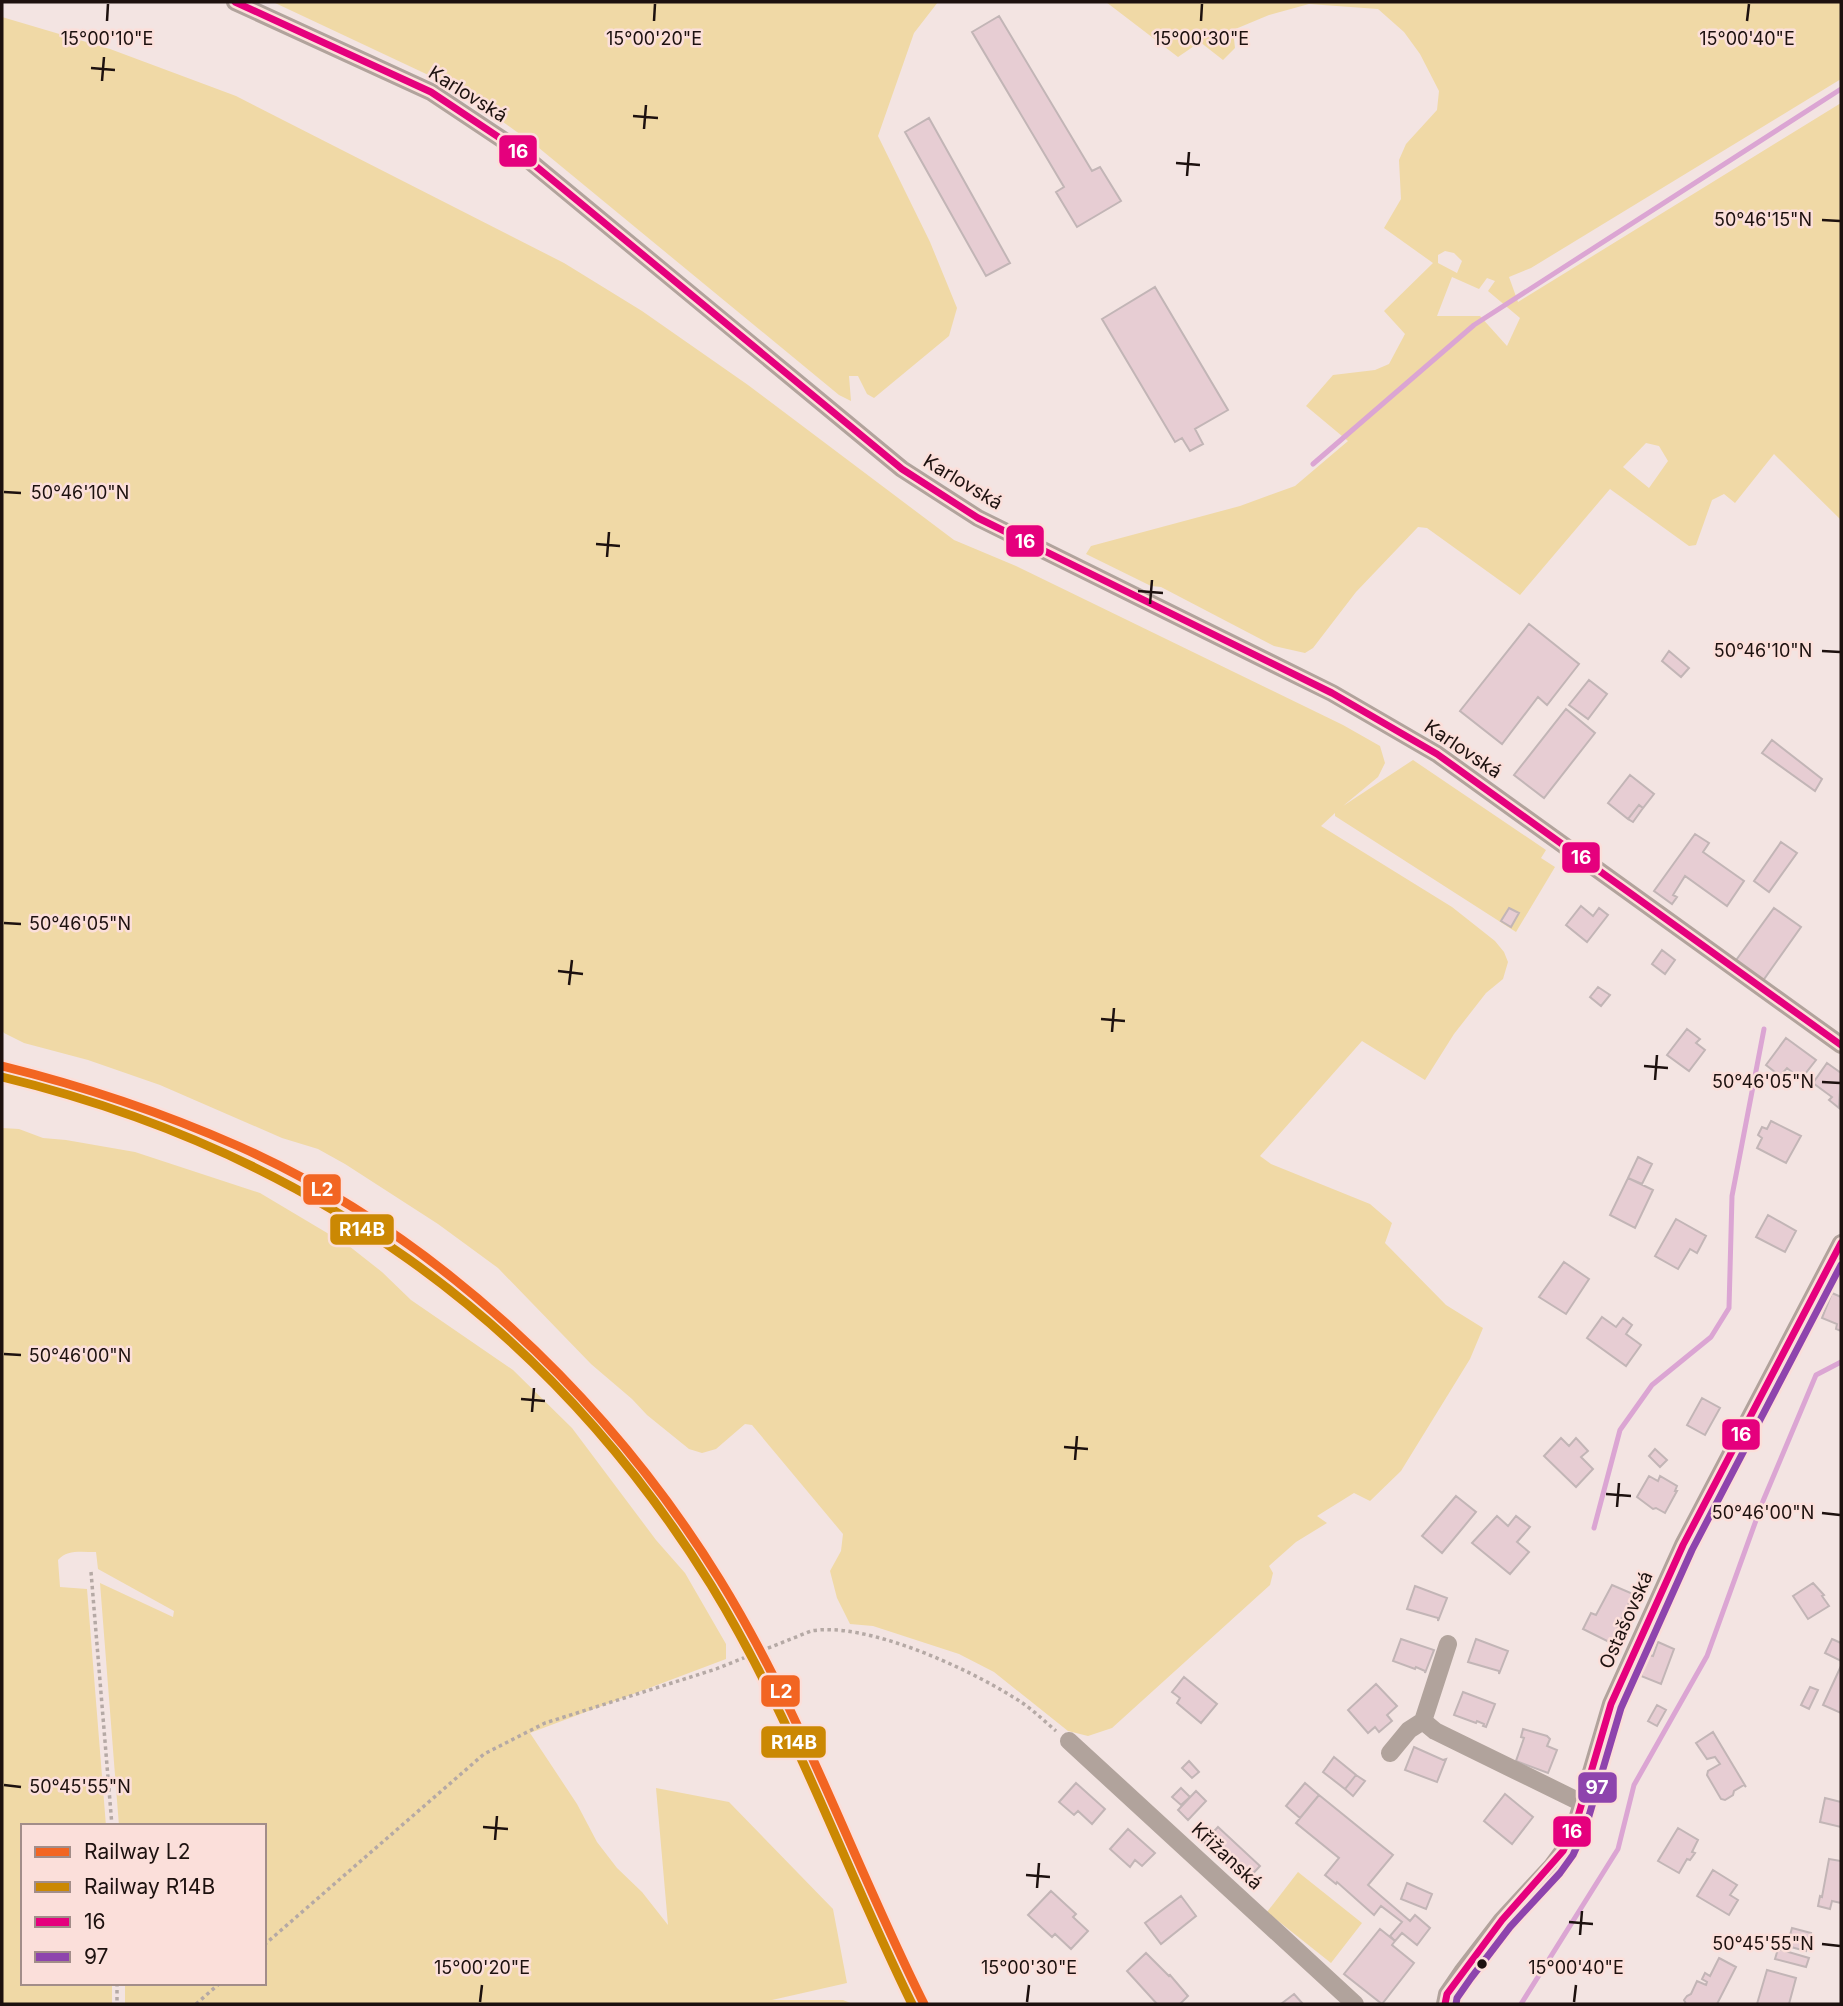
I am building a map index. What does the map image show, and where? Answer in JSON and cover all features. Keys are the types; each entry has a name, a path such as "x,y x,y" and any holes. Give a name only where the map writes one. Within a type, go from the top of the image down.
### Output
{"street":[{"name":"Karlovská","path":"235,2 431,92 509,144 902,469 978,518 1332,693 1437,754 1841,1045"},
{"name":"Ostašovská","path":"1444,2001 1502,1920 1563,1851 1577,1823 1611,1704 1683,1545 1841,1243"},
{"path":"1390,1753 1409,1730 1423,1721 1448,1644"},
{"path":"1423,1721 1435,1731 1582,1803"},
{"name":"Křižanská","path":"1069,1741 1355,2004"}],"path":[{"path":"91,1572 112,1824"},
{"path":"266,1943 484,1754 545,1723 716,1669 811,1631 827,1628 847,1630 903,1646 972,1674 1016,1699 1069,1741"},
{"path":"117,1985 117,2004"},
{"path":"196,2004 218,1985"}],"shaded area":[{"path":"273,2 938,2 914,33 878,136 930,242 957,308 949,336 874,398 867,394 858,376 849,376 851,401 839,395 539,148 456,88"},
{"path":"1106,2 1841,2 1841,79 1531,268 1509,277 1518,302 1841,103 1841,520 1774,454 1735,503 1724,494 1712,500 1696,545 1689,546 1610,489 1520,595 1427,528 1418,527 1356,592 1313,648 1305,653 1274,646 1161,587 1151,586 1086,554 1091,546 1240,506 1295,486 1348,441 1306,406 1333,375 1375,370 1389,364 1405,334 1384,311 1433,263 1384,228 1401,199 1399,160 1406,144 1437,110 1439,91 1420,54 1404,32 1378,9 1309,4 1269,15 1233,30 1235,48 1223,60 1200,42 1178,57","holes":["1445,251 1454,253 1462,261 1457,273 1438,263 1438,255","1452,277 1479,289 1487,278 1495,281 1488,291 1520,318 1507,346 1480,316 1437,316","1646,443 1659,446 1668,461 1649,488 1623,467"]},
{"path":"2,17 110,49 236,96 564,263 642,311 748,385 954,540 1016,566 1343,725 1380,746 1385,763 1378,777 1343,806 1413,760 1546,850 1541,858 1555,867 1516,932 1335,816 1335,813 1321,826 1452,907 1495,941 1508,962 1503,979 1486,993 1454,1034 1425,1080 1362,1041 1260,1156 1271,1164 1370,1204 1392,1223 1385,1243 1446,1305 1483,1328 1470,1359 1401,1471 1370,1501 1354,1493 1317,1516 1327,1523 1296,1542 1269,1566 1273,1573 1270,1585 1112,1728 1088,1736 1068,1731 994,1672 959,1654 873,1626 850,1624 837,1598 830,1571 841,1551 843,1534 752,1425 745,1424 716,1449 702,1453 689,1449 591,1364 498,1268 438,1224 345,1164 318,1149 282,1138 160,1085 88,1060 24,1043 2,1030"},
{"path":"2,1128 19,1129 43,1138 135,1152 260,1193 349,1246 411,1300 513,1370 572,1428 656,1540 685,1573 726,1644 726,1659 530,1733 577,1804 597,1842 668,1925 656,1788 729,1802 833,1909 847,1983 772,2000 843,2000 853,2004 125,2004 125,1985 266,1985 266,1824 119,1824 100,1583 173,1617 174,1611 98,1569 96,1552 80,1552 66,1554 58,1560 60,1587 87,1589 106,1824 21,1824 21,1985 112,1985 112,2004 2,2004"},
{"path":"1298,1872 1362,1923 1331,1963 1267,1912"}],"building":[{"path":"999,16 1092,171 1100,167 1121,201 1077,227 1056,192 1064,187 972,32"},
{"path":"929,118 1010,263 986,276 905,132"},
{"path":"1155,287 1228,410 1195,429 1203,444 1190,451 1182,438 1175,442 1102,319"},
{"path":"1529,624 1579,664 1547,705 1538,697 1502,744 1460,711"},
{"path":"1669,651 1689,668 1681,677 1662,661"},
{"path":"1589,680 1607,694 1588,719 1569,705"},
{"path":"1566,709 1595,733 1544,798 1514,775"},
{"path":"1772,740 1822,779 1815,791 1762,753"},
{"path":"1630,775 1654,794 1643,808 1639,805 1628,819 1608,803"},
{"path":"1639,805 1643,808 1633,822 1628,819"},
{"path":"1695,834 1709,843 1703,852 1744,881 1727,906 1685,876 1673,895 1677,897 1672,904 1654,891"},
{"path":"1781,842 1797,853 1769,892 1754,881"},
{"path":"1581,906 1593,916 1599,908 1608,915 1587,942 1566,925"},
{"path":"1509,908 1519,913 1511,927 1501,921"},
{"path":"1774,908 1801,927 1762,982 1734,963"},
{"path":"1662,950 1675,960 1665,974 1652,964"},
{"path":"1598,987 1610,995 1601,1006 1590,997"},
{"path":"1687,1029 1700,1039 1696,1043 1705,1050 1689,1071 1667,1055"},
{"path":"1786,1038 1816,1060 1801,1079 1787,1068 1780,1076 1766,1065"},
{"path":"1827,1063 1841,1073 1839,1108 1829,1100 1832,1097 1813,1083"},
{"path":"1771,1121 1801,1136 1786,1163 1757,1148 1762,1138 1758,1135 1762,1127 1767,1129"},
{"path":"1638,1157 1652,1164 1642,1184 1628,1178"},
{"path":"1628,1178 1653,1190 1635,1228 1610,1215"},
{"path":"1768,1215 1796,1231 1785,1252 1756,1237"},
{"path":"1676,1219 1706,1236 1697,1253 1690,1249 1678,1269 1655,1256"},
{"path":"1564,1262 1589,1279 1566,1314 1539,1297"},
{"path":"1832,1293 1841,1297 1841,1331 1836,1329 1837,1324 1822,1318"},
{"path":"1602,1317 1616,1327 1623,1318 1632,1325 1626,1334 1641,1345 1626,1366 1587,1338"},
{"path":"1702,1398 1720,1408 1705,1435 1687,1425"},
{"path":"1561,1438 1569,1446 1576,1438 1588,1451 1581,1457 1593,1469 1576,1487 1544,1456"},
{"path":"1655,1449 1667,1460 1660,1467 1649,1456"},
{"path":"1649,1476 1658,1481 1660,1476 1677,1486 1665,1513 1653,1509 1637,1497"},
{"path":"1456,1496 1476,1512 1442,1553 1422,1536"},
{"path":"1497,1516 1508,1526 1516,1516 1530,1527 1517,1542 1529,1552 1510,1574 1472,1543"},
{"path":"1813,1583 1824,1595 1822,1596 1829,1606 1808,1619 1793,1596"},
{"path":"1612,1585 1633,1594 1611,1643 1583,1629 1591,1613 1596,1615"},
{"path":"1415,1586 1447,1598 1438,1621 1438,1618 1407,1609"},
{"path":"1401,1639 1434,1650 1425,1673 1416,1667 1415,1669 1393,1661"},
{"path":"1476,1639 1508,1651 1499,1674 1499,1671 1468,1662"},
{"path":"1832,1639 1841,1643 1841,1661 1825,1653"},
{"path":"1658,1642 1674,1649 1661,1684 1641,1676 1649,1655 1653,1656"},
{"path":"1841,1666 1841,1713 1823,1705"},
{"path":"1184,1677 1217,1704 1201,1723 1177,1703 1180,1698 1172,1692"},
{"path":"1376,1684 1397,1706 1387,1715 1392,1721 1379,1732 1375,1727 1368,1733 1348,1710"},
{"path":"1810,1687 1818,1690 1809,1709 1801,1705"},
{"path":"1463,1692 1495,1704 1486,1727 1477,1721 1476,1723 1454,1715"},
{"path":"1657,1705 1666,1710 1657,1726 1648,1721"},
{"path":"1523,1729 1547,1736 1550,1739 1547,1746 1557,1750 1548,1773 1516,1761 1524,1738 1521,1737"},
{"path":"1713,1732 1746,1787 1744,1785 1734,1791 1733,1795 1725,1800 1721,1799 1707,1775 1708,1771 1720,1764 1715,1757 1707,1759 1696,1743"},
{"path":"1414,1747 1446,1759 1437,1782 1405,1770"},
{"path":"1334,1757 1356,1775 1345,1789 1323,1772"},
{"path":"1189,1761 1199,1772 1192,1778 1182,1768"},
{"path":"1356,1775 1365,1781 1353,1796 1345,1789"},
{"path":"1076,1783 1105,1809 1092,1824 1078,1811 1074,1815 1059,1802"},
{"path":"1305,1783 1319,1795 1300,1818 1286,1806"},
{"path":"1181,1788 1190,1797 1181,1805 1172,1797"},
{"path":"1196,1791 1206,1801 1188,1820 1178,1810"},
{"path":"1505,1794 1533,1817 1512,1844 1484,1821"},
{"path":"1319,1795 1393,1855 1368,1885 1410,1921 1415,1915 1430,1928 1417,1945 1402,1933 1395,1941 1390,1936 1402,1922 1381,1906 1374,1915 1337,1882 1336,1884 1325,1875 1339,1858 1296,1823"},
{"path":"1825,1798 1841,1802 1841,1827 1820,1822"},
{"path":"1218,1827 1260,1866 1245,1882 1204,1842"},
{"path":"1678,1828 1698,1840 1692,1852 1695,1853 1690,1860 1687,1859 1679,1873 1658,1861"},
{"path":"1128,1829 1155,1853 1142,1866 1135,1860 1130,1867 1110,1849"},
{"path":"1829,1859 1841,1861 1841,1903 1832,1901 1830,1909 1818,1906"},
{"path":"1713,1870 1737,1885 1730,1895 1738,1900 1729,1915 1697,1896"},
{"path":"1407,1883 1432,1894 1426,1909 1401,1899"},
{"path":"1051,1891 1076,1914 1073,1917 1088,1931 1071,1949 1055,1934 1052,1937 1028,1915"},
{"path":"1181,1896 1196,1916 1161,1944 1145,1923"},
{"path":"1792,1928 1811,1933 1806,1951 1787,1946"},
{"path":"1380,1929 1395,1941 1392,1945 1414,1963 1382,2004 1344,1974"},
{"path":"1778,1949 1809,1958 1806,1967 1775,1959"},
{"path":"1146,1953 1188,1996 1180,2004 1157,2004 1127,1971"},
{"path":"1719,1958 1736,1967 1717,2004 1686,2004 1684,2000 1691,1994 1697,1981 1706,1985 1707,1982 1702,1979 1705,1973 1710,1976"},
{"path":"1767,1970 1796,1978 1789,2004 1757,2004"},
{"path":"1294,1994 1303,2004 1281,2004"}],"waterway":[{"path":"1313,464 1474,325 1841,89"},
{"path":"1594,1528 1620,1430 1652,1385 1711,1337 1729,1308 1732,1196 1764,1029"},
{"path":"1521,2004 1618,1849 1634,1785 1707,1656 1763,1501 1816,1375 1841,1362"}],"rail line":[{"name":"L2","path":"2,1066 151,1111 238,1146 311,1182 381,1225 447,1274 510,1327 570,1385 625,1447 675,1512 720,1580 777,1683 924,2004"},
{"name":"R14B","path":"2,1077 112,1109 217,1150 316,1200 408,1259 494,1327 574,1404 646,1490 711,1585 740,1635 792,1739 912,2004"}],"transit line":[{"name":"16","path":"235,2 431,92 509,144 902,469 978,518 1332,693 1437,754 1841,1045"},
{"name":"16","path":"1445,2004 1447,1994 1502,1920 1563,1851 1576,1823 1611,1704 1683,1545 1841,1243"},
{"name":"97","path":"1456,2004 1457,1998 1471,1978 1510,1927 1573,1855 1586,1826 1621,1708 1692,1550 1841,1265"}]}
